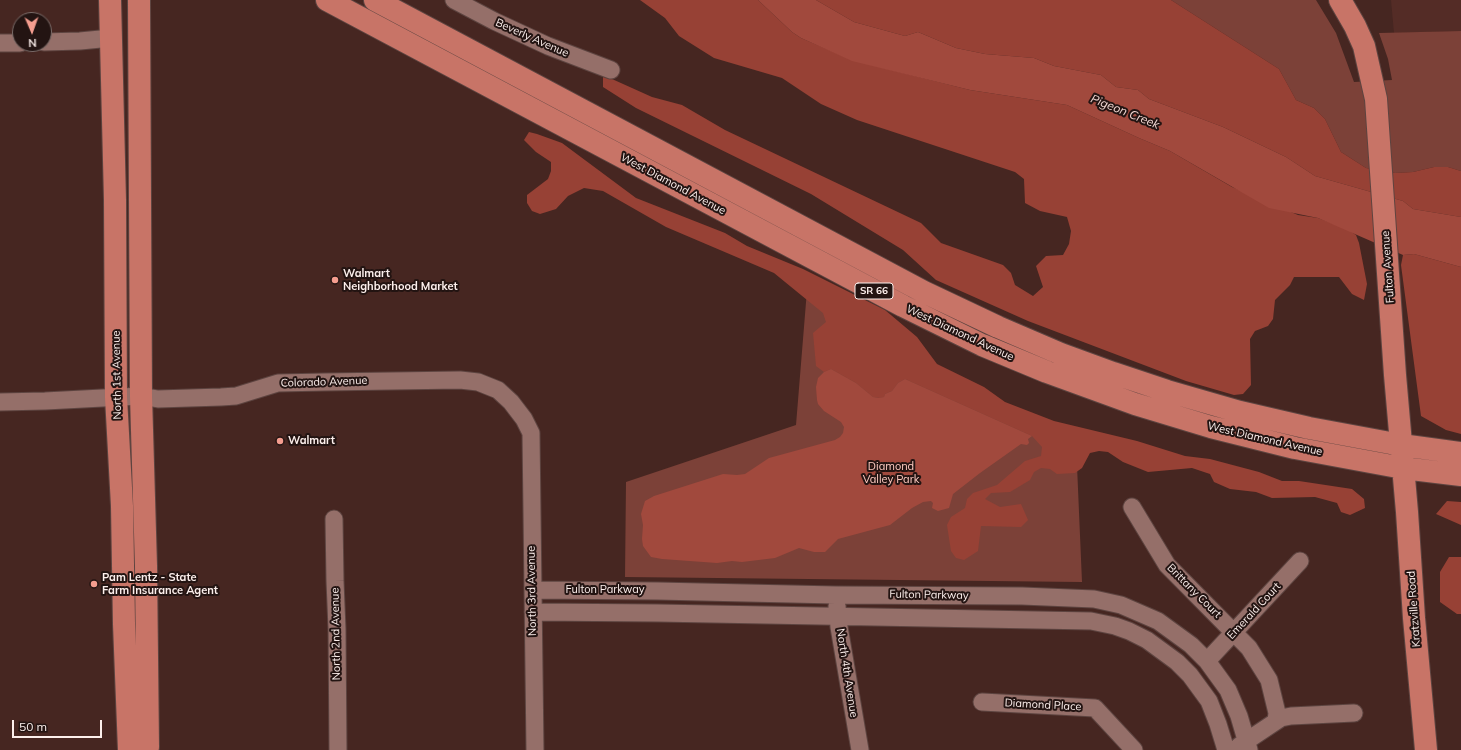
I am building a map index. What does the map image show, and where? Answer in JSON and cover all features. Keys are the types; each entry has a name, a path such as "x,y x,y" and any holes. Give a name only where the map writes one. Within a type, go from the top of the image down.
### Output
{"main road":[{"name":"North 1st Avenue","path":"110,0 115,200 116,397 122,506 128,750"},
{"path":"139,0 141,396 146,566 147,750"},
{"name":"West Diamond Avenue","path":"327,0 903,306 997,351 1047,372 1127,402 1211,427 1295,448 1403,468 1461,475"},
{"name":"West Diamond Avenue","path":"375,0 924,292 998,327 1091,365 1167,391 1240,412 1309,428 1401,445 1461,453"},
{"name":"Fulton Avenue","path":"1340,0 1355,26 1364,46 1376,99 1390,308 1403,468"},
{"name":"Kratzville Road","path":"1403,468 1414,618 1426,750"}],"street":[{"name":"Beverly Avenue","path":"454,0 494,21 548,46 611,70"},
{"path":"52,42 111,38"},
{"path":"0,43 12,43"},
{"name":"Colorado Avenue","path":"0,402 141,396 158,399 222,398 236,396 278,383 374,380 460,380 478,382 498,390 511,402 524,419 531,433"},
{"name":"North 3rd Avenue","path":"531,433 535,750"},
{"name":"Brittany Court","path":"1132,507 1167,565 1235,632 1249,648 1269,680 1276,707 1276,721"},
{"name":"North 2nd Avenue","path":"334,519 338,750"},
{"name":"Emerald Court","path":"1207,661 1300,562"},
{"name":"Fulton Parkway","path":"533,590 836,595 1022,596 1094,599 1121,605 1158,621 1191,645 1207,661 1228,690 1239,716 1248,745"},
{"name":"North 4th Avenue","path":"836,595 838,617 860,750"},
{"name":"Fulton Parkway","path":"533,612 1091,621 1115,626 1147,640 1177,662 1190,675 1209,701 1227,750"},
{"name":"Diamond Place","path":"982,702 1095,708 1134,750"},
{"path":"1227,750 1248,745 1281,718 1291,716 1354,713"}],"shaded area":[{"path":"640,0 758,0 792,32 801,38 852,60 970,90 1067,105 1170,151 1232,187 1298,215 1318,218 1347,229 1356,235 1359,243 1367,284 1364,300 1352,294 1339,277 1294,277 1290,285 1275,300 1273,319 1268,326 1255,331 1250,339 1251,385 1243,394 1234,395 1186,381 1028,321 936,280 903,250 811,194 636,108 603,87 603,77 612,79 652,97 682,105 725,130 921,223 941,243 1003,265 1011,273 1015,285 1033,296 1043,287 1036,266 1046,256 1063,255 1069,244 1071,231 1067,217 1040,211 1025,203 1024,179 1015,172 857,120 821,104 782,78 714,58 679,36 665,18"},
{"path":"816,0 1171,0 1279,69 1296,100 1314,108 1325,119 1341,152 1366,168 1395,173 1413,172 1434,167 1448,167 1461,171 1461,217 1413,209 1403,201 1315,176 1286,157 1223,127 1149,99 1138,90 1116,87 1101,75 1054,66 1034,58 985,54 956,48 918,32 905,36 854,22"},
{"path":"1391,0 1461,0 1461,31 1394,33"},
{"path":"529,132 562,143 636,198 725,233 747,246 803,269 885,310 917,337 937,364 984,387 1005,402 1054,421 1137,441 1185,456 1210,459 1259,472 1282,481 1299,481 1352,489 1364,499 1365,508 1350,515 1341,512 1337,503 1315,497 1272,498 1256,492 1230,489 1214,482 1210,474 1192,468 1148,472 1123,462 1108,452 1099,451 1090,453 1082,468 1075,473 1057,474 1050,469 1041,468 1034,472 1030,480 1010,492 991,493 985,499 1000,507 1021,504 1028,520 1021,527 981,526 978,551 964,560 956,558 951,551 947,525 951,517 965,508 967,499 973,493 997,485 1025,461 1041,456 1042,447 1032,436 905,379 898,383 892,391 880,398 873,397 856,383 831,369 824,372 816,366 813,333 826,322 823,313 774,273 666,227 603,191 584,188 568,196 556,209 540,214 532,211 527,203 527,195 548,179 551,171 551,162 536,152 524,140"},
{"path":"1414,254 1461,267 1461,434 1446,430 1421,416 1401,265 1403,255"},
{"path":"1447,501 1461,502 1461,525 1436,514"},
{"path":"1449,557 1461,557 1461,614 1457,614 1440,602 1440,572"}],"green space":[{"path":"1171,0 1316,0 1336,33 1354,82 1392,80 1388,59 1379,33 1461,31 1461,171 1448,167 1434,167 1413,172 1395,173 1366,168 1341,152 1325,119 1314,108 1296,100 1279,69"},
{"name":"Diamond Valley Park","path":"807,290 821,301 1076,442 1082,582 625,577 626,482 796,425"}],"water":[{"name":"Pigeon Creek","path":"758,0 816,0 854,22 905,36 918,32 956,48 985,54 1034,58 1054,66 1101,75 1116,87 1138,90 1149,99 1223,127 1286,157 1315,176 1403,201 1413,209 1461,217 1461,267 1414,254 1403,255 1318,218 1269,208 1170,151 1067,105 970,90 852,61 801,38 792,32"},
{"path":"831,369 856,383 873,397 879,398 884,397 885,394 892,391 898,383 905,379 1032,436 1028,439 1029,443 1027,445 1021,444 953,494 949,508 938,511 932,508 933,503 931,501 923,502 912,508 890,525 838,539 825,552 814,552 799,548 775,558 717,563 651,557 643,546 642,539 643,525 641,514 645,501 654,496 723,474 745,474 769,458 835,440 840,437 843,433 844,427 841,422 824,411 818,404 817,400 816,387 818,378 824,372"}],"place":[{"name":"Walmart Neighborhood Market","path":"335,280"},
{"name":"Walmart","path":"280,441"},
{"name":"Pam Lentz - State Farm Insurance Agent","path":"94,584"}]}
